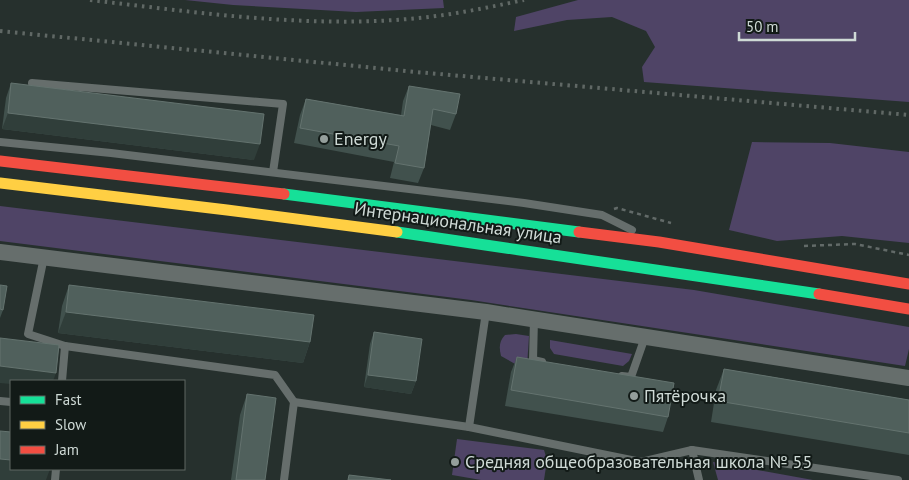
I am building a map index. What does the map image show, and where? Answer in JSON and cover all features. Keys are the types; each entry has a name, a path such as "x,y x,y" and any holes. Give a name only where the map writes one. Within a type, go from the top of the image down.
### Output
{"main road":[{"name":"Интернациональная улица","path":"0,161 357,202 656,242 909,284"},
{"name":"Интернациональная улица","path":"0,183 391,231 830,295 909,309"}],"street":[{"path":"0,252 486,312 909,378"}],"lane":[{"path":"32,82 283,104 273,172"},
{"path":"0,142 273,172 524,203 602,215 656,242"},
{"path":"44,257 28,334 65,346 275,375 294,402 284,480"},
{"path":"469,427 486,312"},
{"path":"534,319 533,360 553,364"},
{"path":"612,374 631,377 645,337"},
{"path":"62,380 65,346"},
{"path":"294,402 469,427 641,462 692,450 898,480"},
{"path":"692,450 699,480"}],"path":[{"path":"602,215 617,208 678,225"},
{"path":"799,246 856,244 909,254"}],"shaded area":[{"path":"185,0 443,0 444,8 356,12 233,5"},
{"path":"578,0 909,0 909,102 644,82 642,67 655,47 646,31 612,17 567,20 514,31 516,17"},
{"path":"752,142 830,143 909,152 909,243 842,236 777,241 729,230"},
{"path":"0,206 694,290 909,327 909,349 905,366 471,300 0,241"},
{"path":"516,334 529,336 527,367 517,365 501,356 500,345 503,337"},
{"path":"550,340 632,354 629,361 623,366 554,354 550,348"},
{"path":"457,439 544,450 547,460 544,480 481,480 452,475"},
{"path":"713,462 813,480 718,480"}],"building":[{"path":"11,83 264,114 260,144 8,113"},
{"path":"409,86 460,94 456,114 433,109 424,168 395,163 399,146 300,128 306,99 404,116"},
{"path":"0,285 7,286 3,310 0,309"},
{"path":"69,285 314,315 310,342 66,312"},
{"path":"374,332 422,339 416,381 368,375"},
{"path":"0,338 59,345 56,373 0,366"},
{"path":"517,357 674,383 668,417 511,390"},
{"path":"724,369 909,400 909,433 718,401"},
{"path":"247,394 276,398 265,480 236,480"},
{"path":"0,431 10,432 10,460 0,459"},
{"path":"349,475 391,480 348,480"}],"railway":[{"path":"90,0 249,17 329,22 423,18 524,0"},
{"path":"0,31 416,72 909,115"}],"traffic: fast":[{"path":"284,194 579,232"},
{"path":"397,232 819,294"}],"traffic: slow":[{"path":"0,183 397,232"}],"traffic: jam":[{"path":"0,161 284,194"},
{"path":"579,232 659,242 909,284"},
{"path":"819,294 909,309"}],"place":[{"name":"Energy","path":"324,139"},
{"name":"Пятёрочка","path":"634,396"},
{"name":"Средняя общеобразовательная школа № 55","path":"455,462"}]}
